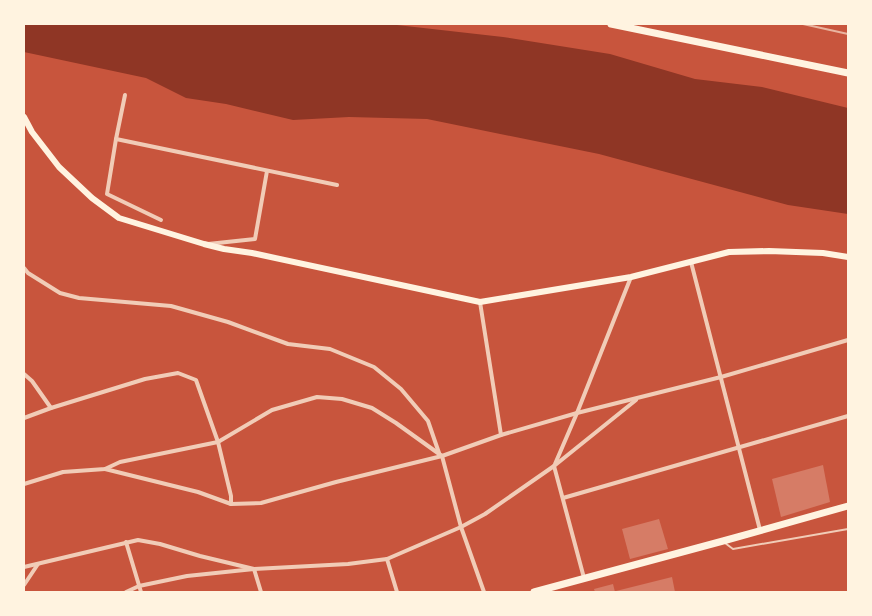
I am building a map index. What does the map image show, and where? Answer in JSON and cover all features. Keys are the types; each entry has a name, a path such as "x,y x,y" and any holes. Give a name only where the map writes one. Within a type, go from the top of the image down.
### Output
{"main road":[{"path":"611,24 848,73"},
{"path":"24,117 32,132 58,167 92,198 119,218 224,249 252,253 480,302 559,288 631,278 729,252 769,251 824,253 848,256"},
{"path":"534,592 848,506"}],"street":[{"path":"125,95 107,194 161,220"},
{"path":"116,139 337,185"},
{"path":"204,244 256,239 267,171"},
{"path":"690,262 760,530"},
{"path":"24,268 28,273 60,293 79,298 172,306 228,322 288,344 330,349 374,367 401,389 428,421 440,455 461,527 484,592"},
{"path":"584,578 554,466 631,278"},
{"path":"480,302 501,435"},
{"path":"24,484 63,472 105,469 198,492 231,504 261,503 440,455 501,435 577,413 721,377 848,340"},
{"path":"24,418 51,408 145,379 178,373 196,380 218,442 231,504"},
{"path":"24,374 32,381 51,408"},
{"path":"105,469 120,462 218,442 272,410 317,397 342,399 372,408 396,423 440,455"},
{"path":"126,592 139,586 187,576 254,569 348,564 387,559 461,527 485,514 554,466 638,398"},
{"path":"563,498 848,416"},
{"path":"24,567 138,540 160,544 200,556 254,569"},
{"path":"126,542 141,592"},
{"path":"387,559 397,592"},
{"path":"24,585 38,564"},
{"path":"254,569 261,592"}],"lane":[{"path":"723,541 733,549 848,529"}],"shaded area":[{"path":"24,24 388,24 503,37 610,54 695,79 762,87 848,108 848,214 788,205 599,154 427,119 349,117 293,120 226,104 186,98 146,78 24,52"}],"building":[{"path":"823,465 830,502 781,517 772,479"},
{"path":"659,519 668,549 630,559 622,529"},
{"path":"672,577 675,592 616,592 616,591"},
{"path":"613,584 615,592 595,592 594,589"}],"railway":[{"path":"803,24 848,34"}]}
